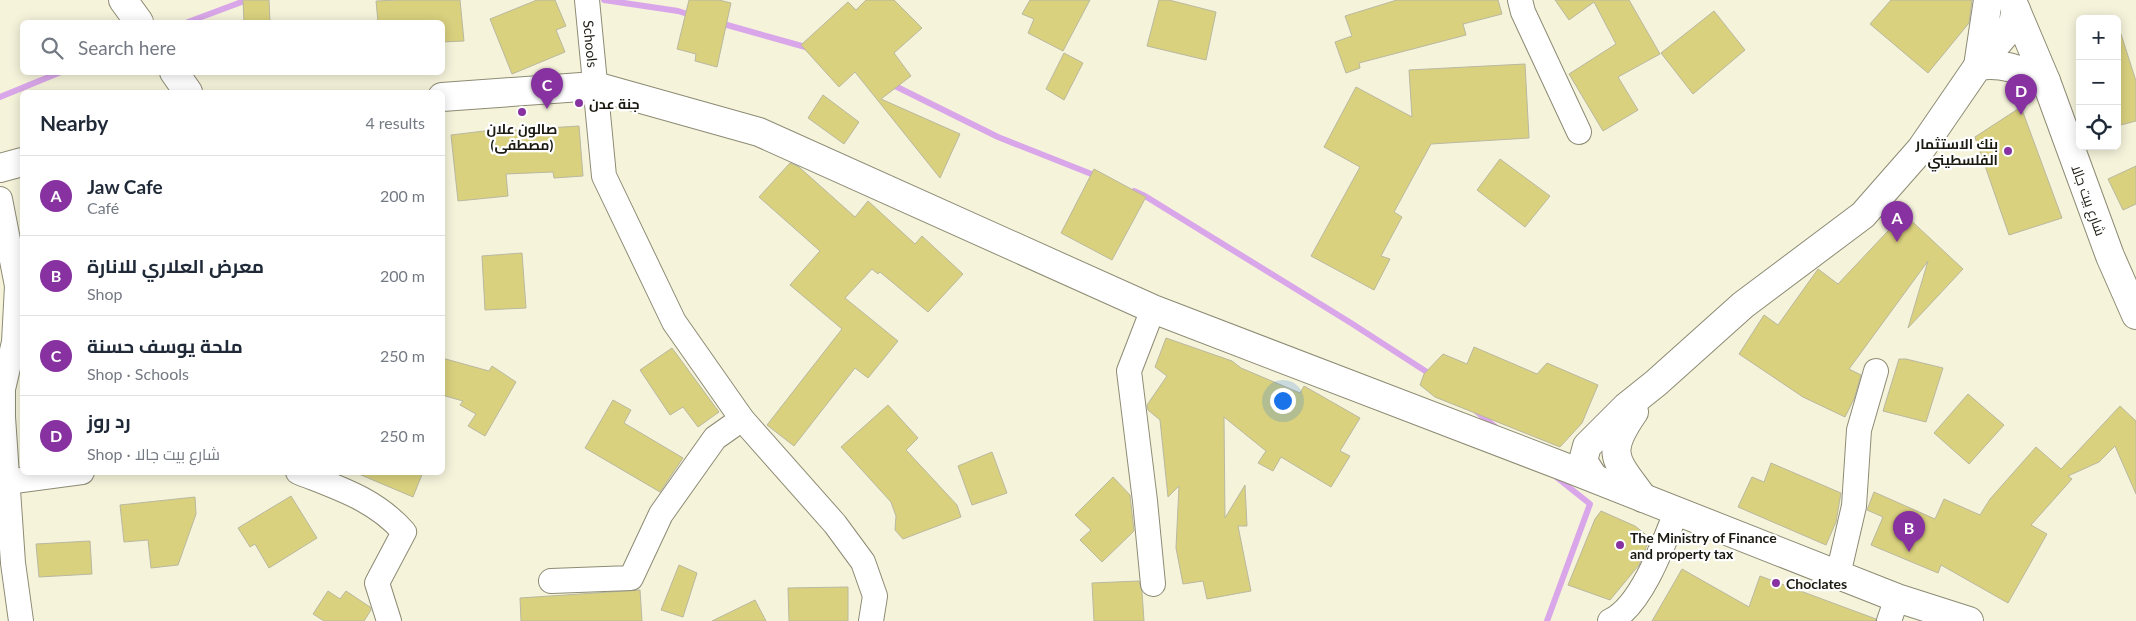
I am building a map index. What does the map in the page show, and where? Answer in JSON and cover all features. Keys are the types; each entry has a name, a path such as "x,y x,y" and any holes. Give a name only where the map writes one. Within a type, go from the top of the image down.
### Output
{"street":[{"path":"123,0 137,20"},
{"name":"Schools","path":"587,0 604,176 674,322 742,419 835,524 864,562 875,596 870,621"},
{"path":"1520,0 1523,12 1579,132"},
{"path":"1978,66 1988,0"},
{"path":"1544,459 1587,446 1626,408 1743,304 1863,215 1921,149 1978,66 2015,20"},
{"name":"شارع بيت جالا","path":"2015,20 2046,81 2110,256 2136,316"},
{"path":"1978,66 1995,63 2046,81"},
{"path":"176,75 187,90"},
{"path":"445,97 595,86 759,132 1153,309 1594,478 1838,575 1893,609 1969,621"},
{"path":"0,168 20,163"},
{"path":"0,199 17,286 14,342 1,389 7,482 6,567 21,621"},
{"path":"1152,584 1146,501 1129,371 1153,309"},
{"path":"1838,575 1854,506 1858,430 1876,371"},
{"path":"1643,498 1616,461 1617,445 1623,428 1656,383"},
{"path":"551,581 631,578 661,514 715,438 742,419"},
{"path":"1587,446 1583,461 1594,478"},
{"path":"7,482 60,475"},
{"path":"305,475 364,499 392,519 404,532 377,582 388,621"},
{"path":"1610,621 1620,616 1651,573 1676,512"}],"building":[{"path":"243,0 269,0 270,20 244,20"},
{"path":"460,0 464,41 445,42 445,20 378,20 376,1"},
{"path":"537,0 555,0 566,26 556,30 565,52 512,74 490,19"},
{"path":"689,0 719,0 731,3 717,67 695,61 696,54 677,49"},
{"path":"866,0 894,0 922,28 894,53 911,76 881,99 960,134 940,178 855,72 839,87 801,45 848,2 856,10"},
{"path":"1030,0 1090,0 1063,51 1028,33 1034,19 1022,14"},
{"path":"1159,0 1169,0 1216,12 1206,60 1147,46"},
{"path":"1397,0 1498,0 1502,14 1463,24 1466,35 1359,63 1360,68 1346,73 1335,42 1352,36 1345,16"},
{"path":"1555,0 1629,0 1660,54 1618,77 1638,110 1603,131 1569,74 1616,44 1594,2 1569,20"},
{"path":"1891,0 1972,0 1969,23 1928,73 1870,24"},
{"path":"1714,11 1745,50 1693,94 1661,53"},
{"path":"2121,34 2136,81 2136,121 2121,125"},
{"path":"1064,53 1083,63 1064,100 1046,89"},
{"path":"1525,64 1529,138 1431,144 1394,212 1402,217 1381,256 1390,259 1374,290 1311,256 1360,167 1324,147 1356,87 1412,117 1409,70"},
{"path":"823,95 859,122 844,144 808,118"},
{"path":"2021,107 2062,218 2009,235 1975,137"},
{"path":"579,126 583,176 554,178 553,172 506,174 508,196 458,201 451,135 501,129 501,131"},
{"path":"1500,159 1550,196 1525,227 1477,190"},
{"path":"790,163 799,167 855,217 868,201 915,244 922,236 963,274 928,312 880,272 878,274 872,269 845,298 898,341 868,378 855,368 794,446 767,425 842,329 790,285 820,251 759,197"},
{"path":"2136,166 2136,204 2123,210 2108,179"},
{"path":"1094,169 1146,197 1112,260 1061,233"},
{"path":"1904,214 1963,269 1908,328 1928,261 1849,369 1861,375 1854,399 1845,417 1803,397 1739,354 1764,315 1778,325 1818,269 1838,284"},
{"path":"522,253 526,308 485,310 482,256"},
{"path":"1166,338 1232,361 1241,368 1300,393 1304,386 1360,418 1340,451 1350,456 1331,487 1281,457 1273,471 1258,463 1266,451 1224,417 1225,518 1245,485 1247,526 1238,526 1251,591 1207,599 1203,581 1183,584 1176,548 1179,486 1168,497 1160,420 1148,410 1147,405 1167,376 1155,367"},
{"path":"1474,347 1537,374 1547,363 1598,385 1582,423 1560,447 1435,397 1420,385 1424,374 1443,354 1467,364"},
{"path":"672,348 719,412 698,427 683,407 670,415 640,370"},
{"path":"445,359 489,371 492,366 516,382 485,436 468,426 476,414 460,405 463,401 445,396"},
{"path":"1899,359 1943,368 1926,422 1883,411"},
{"path":"1968,394 2004,425 1969,464 1934,433"},
{"path":"613,400 631,410 624,423 683,458 660,492 585,448"},
{"path":"888,405 918,438 906,450 957,505 961,517 903,539 895,530 896,516 891,502 841,447"},
{"path":"2120,406 2136,421 2136,494 2115,446 2099,462 2068,476 2072,479 2031,525 2047,534 2008,603 1941,565 1938,573 1871,545 1883,517 1867,510 1874,492 1935,519 1944,499 1980,515 1990,499 2036,447 2061,469"},
{"path":"992,452 1007,493 972,505 958,466"},
{"path":"1771,463 1841,493 1836,522 1826,545 1738,507 1752,477 1764,482"},
{"path":"361,475 422,475 413,497"},
{"path":"1113,477 1130,495 1134,531 1102,562 1080,540 1091,530 1075,515"},
{"path":"291,496 317,538 269,568 255,544 250,547 238,528"},
{"path":"195,497 196,514 178,565 151,568 148,540 124,542 120,505"},
{"path":"1601,511 1635,526 1650,538 1639,565 1610,600 1568,585 1595,519"},
{"path":"90,541 92,574 39,577 36,544"},
{"path":"679,565 697,573 683,617 661,610"},
{"path":"1682,569 1749,607 1760,576 1876,619 1876,621 1652,621"},
{"path":"1139,581 1142,592 1144,621 1094,621 1092,583"},
{"path":"848,587 848,621 789,621 788,588"},
{"path":"640,590 642,621 521,621 520,598"},
{"path":"328,591 340,599 346,591 370,607 371,610 364,621 324,621 313,614"},
{"path":"755,600 766,621 712,621"}],"waterway":[{"path":"193,20 247,0"},
{"path":"604,0 678,11 694,16"},
{"path":"720,23 809,48"},
{"path":"0,97 54,75"},
{"path":"889,83 998,137 1099,177"},
{"path":"1134,191 1351,323 1433,376"},
{"path":"1476,411 1499,430"},
{"path":"1547,621 1590,504 1555,476"}],"place":[{"name":"جنة عدن","path":"579,103"},
{"name":"ملحة يوسف حسنة","path":"547,109"},
{"name":"صالون علان (مصطفى)","path":"522,112"},
{"name":"رد روز","path":"2021,115"},
{"name":"بنك الاستثمار الفلسطيني","path":"2008,151"},
{"name":"Jaw Cafe","path":"1897,242"},
{"name":"The Ministry of Finance and property tax","path":"1620,545"},
{"name":"معرض العلاري للانارة","path":"1909,552"},
{"name":"Choclates","path":"1776,583"}]}
